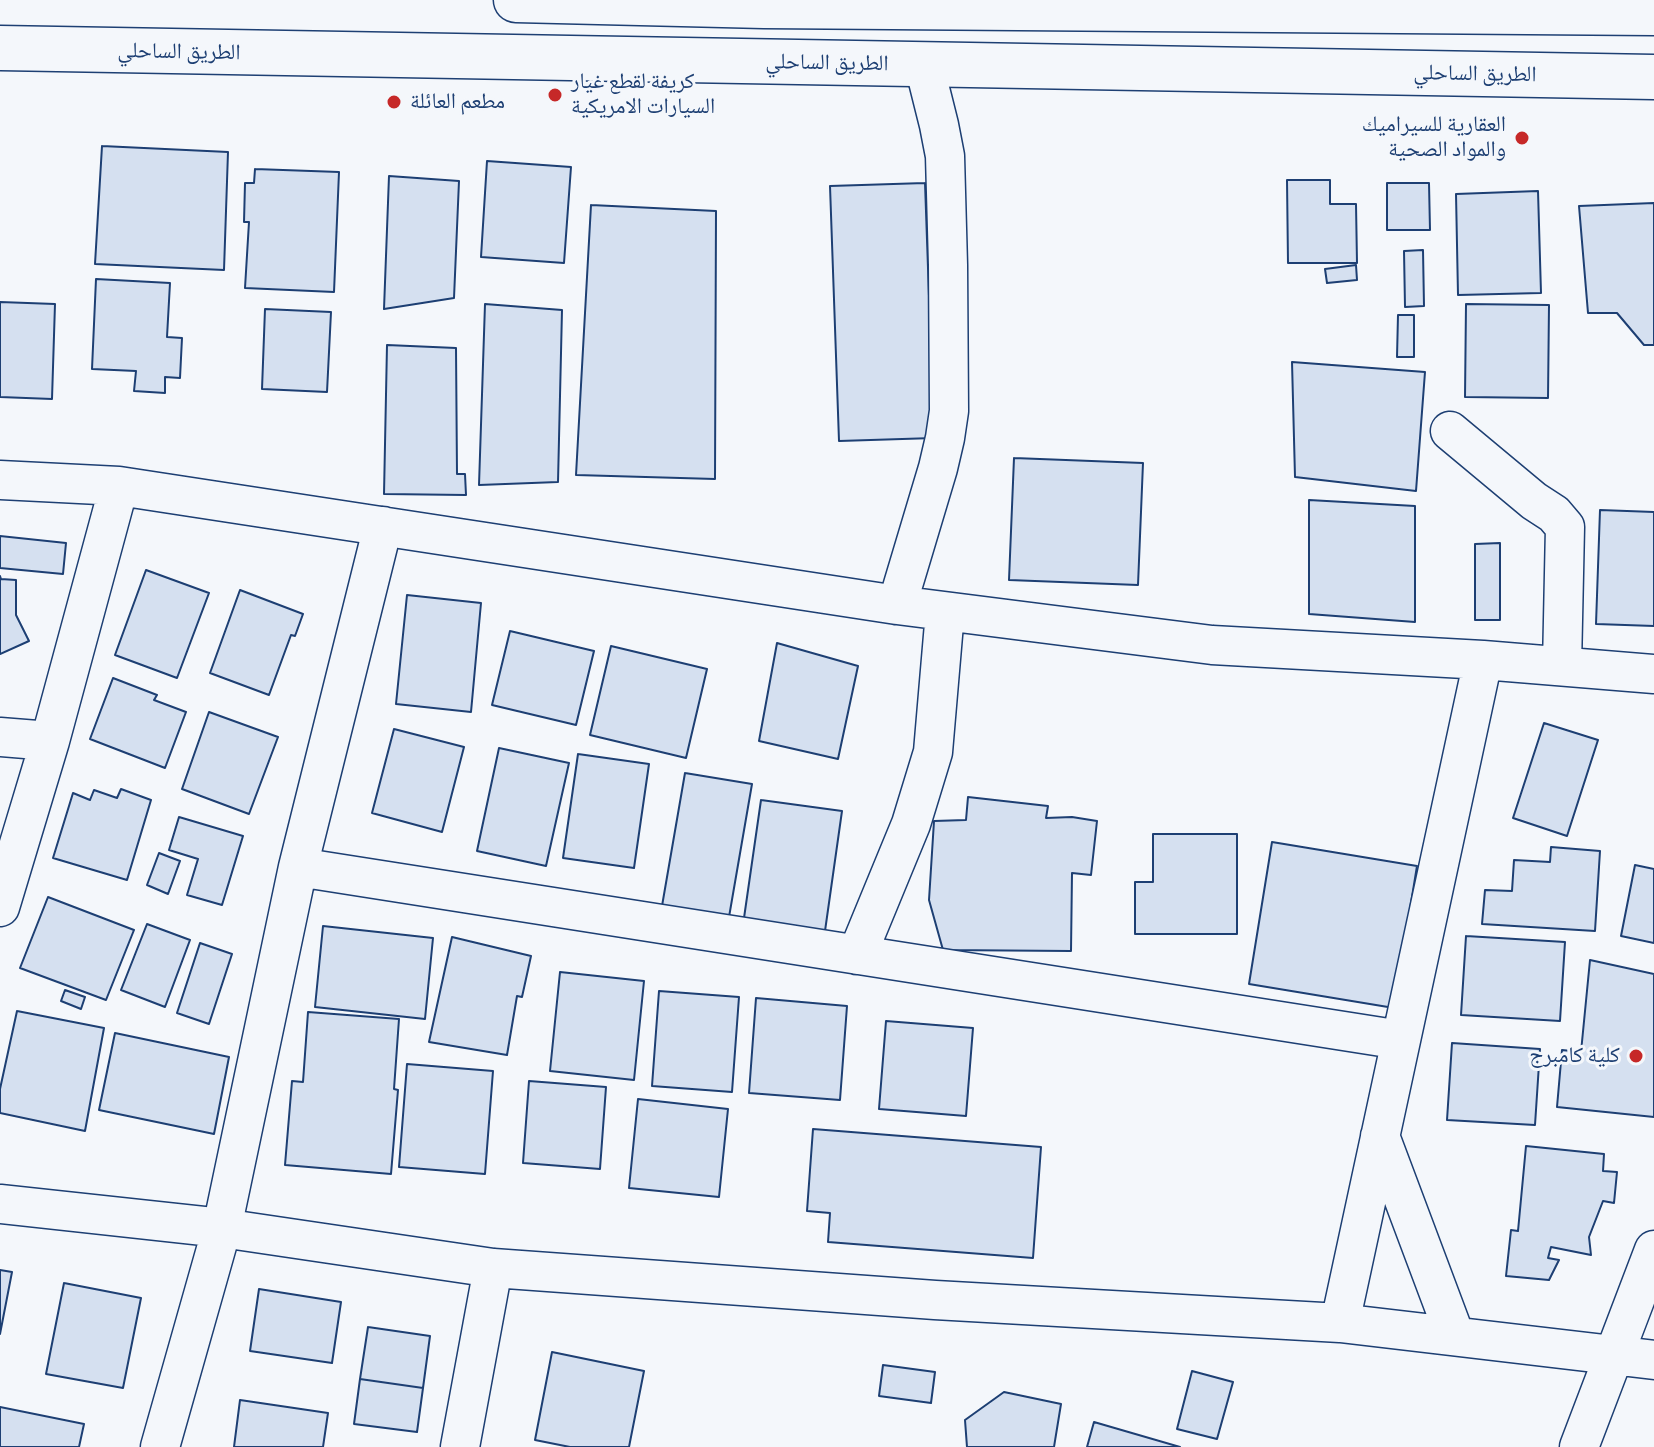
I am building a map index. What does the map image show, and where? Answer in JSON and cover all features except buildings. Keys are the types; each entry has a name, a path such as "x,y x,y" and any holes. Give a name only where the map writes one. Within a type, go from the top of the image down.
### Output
{"highway":[{"path":"516,0 1628,9"},
{"name":"الطريق الساحلي","path":"0,48 1654,77"}],"street":[{"path":"897,605 938,468 949,411 945,156 924,65"},
{"path":"1450,431 1554,514 1565,527 1562,666"},
{"path":"0,480 119,486 945,612 1212,645 1483,660 1654,674"},
{"path":"0,907 50,741 119,486"},
{"path":"160,1447 222,1228 298,867 383,526"},
{"path":"857,955 911,824 933,752 945,612"},
{"path":"1340,1323 1483,660"},
{"path":"0,737 50,741"},
{"path":"298,867 1401,1040"},
{"path":"1380,1136 1455,1336"},
{"path":"0,1204 222,1228 493,1268 919,1299 1340,1323 1654,1360"},
{"path":"1579,1447 1654,1250"},
{"path":"460,1447 493,1268"}],"place":[{"name":"كريفة لقطع غيار السيارات الامريكية","path":"555,95"},
{"name":"مطعم العائلة","path":"394,102"},
{"name":"العقارية للسيراميك والمواد الصحية","path":"1522,138"},
{"name":"كلية كامبرج","path":"1636,1056"}]}
